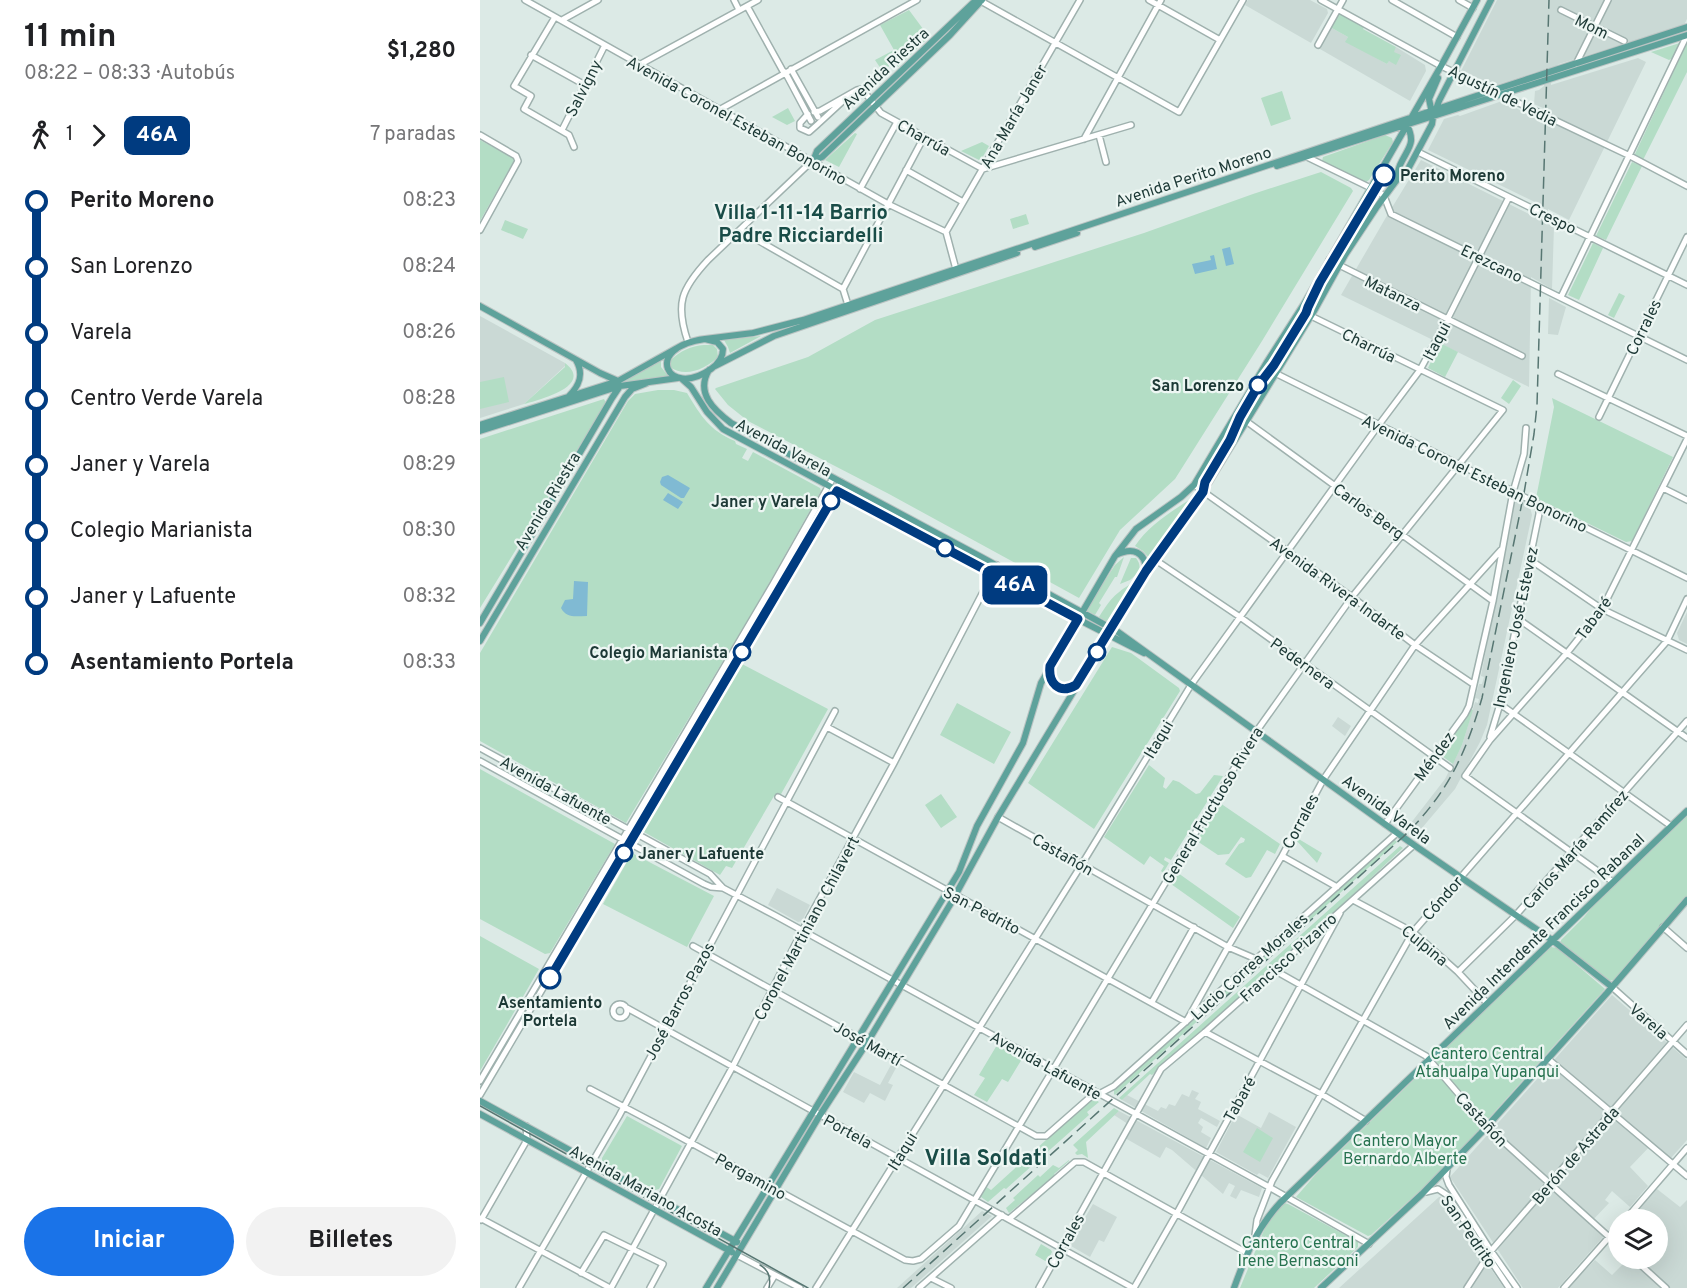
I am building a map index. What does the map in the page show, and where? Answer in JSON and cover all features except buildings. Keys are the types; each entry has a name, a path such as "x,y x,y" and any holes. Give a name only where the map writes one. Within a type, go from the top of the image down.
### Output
{"main road":[{"name":"Avenida Riestra","path":"873,103 922,52 973,3 980,0"},
{"name":"Avenida Riestra","path":"812,161 818,151 950,35 980,0"},
{"path":"706,1288 961,869 983,814 1023,742 1039,689 1079,616 1115,556 1136,529 1194,485 1301,310 1371,188 1405,122 1411,118 1477,0"},
{"path":"1433,112 1491,0"},
{"name":"Avenida Perito Moreno","path":"705,339 765,331 957,271 1307,157 1491,91 1687,27"},
{"name":"Avenida Perito Moreno","path":"1411,118 1502,95 1687,35"},
{"path":"922,52 927,57"},
{"path":"717,1288 820,1115 956,896 998,817 1146,571 1203,492 1352,246 1384,196 1408,168 1418,152 1432,124 1433,112 1429,99 1439,77 1440,67"},
{"path":"1396,181 1400,165 1411,146 1411,132 1405,122"},
{"name":"Avenida Perito Moreno","path":"715,366 774,336 957,271 1405,122"},
{"path":"480,306 619,384"},
{"path":"480,425 619,384 692,377 715,366 722,356 723,349 717,342 705,339 688,342 619,384 606,391 480,431"},
{"path":"677,348 669,356 666,365 669,373 680,379"},
{"path":"568,398 580,380 581,373 576,359"},
{"name":"Avenida Varela","path":"709,370 704,379 705,393 717,412 731,423 997,565 1079,616"},
{"name":"Avenida Varela","path":"680,379 691,387 707,412 723,429 923,537 1110,632 1137,651 1146,653 1397,833 1552,940 1612,987"},
{"name":"Avenida Riestra","path":"480,642 625,397 632,389 647,383"},
{"name":"Avenida Riestra","path":"480,623 619,384"},
{"path":"606,391 612,398"},
{"path":"574,462 583,467"},
{"path":"923,537 928,528"},
{"path":"1115,556 1127,551 1135,551 1144,560 1146,571"},
{"path":"1050,666 1049,675 1057,686 1071,688 1080,681"},
{"name":"Avenida Intendente Francisco Rabanal","path":"1234,1288 1255,1235 1286,1198 1687,811"},
{"path":"1320,1288 1422,1194 1487,1127 1687,900"},
{"name":"Avenida Mariano Acosta","path":"480,1101 742,1245"},
{"name":"Avenida Mariano Acosta","path":"480,1114 737,1255"}],"street":[{"name":"Avenida Coronel Esteban Bonorino","path":"525,0 860,189 946,232"},
{"path":"562,20 598,0"},
{"path":"734,0 740,10"},
{"path":"639,64 758,0"},
{"path":"720,110 917,0"},
{"path":"980,0 1179,112 1243,0"},
{"name":"Ana María Janer","path":"946,232 1080,0"},
{"path":"1149,0 1160,3 1220,40"},
{"name":"Agustín de Vedia","path":"1321,0 1440,67 1630,156 1687,186"},
{"path":"1318,45 1343,0"},
{"path":"1392,0 1457,37"},
{"path":"1459,0 1473,8"},
{"path":"1576,64 1608,0"},
{"path":"1084,139 1160,3"},
{"path":"747,6 815,118"},
{"name":"Mom","path":"1561,10 1624,41"},
{"path":"555,17 514,86 531,96 524,109 569,135 574,147"},
{"path":"1561,297 1687,35"},
{"name":"Salvigny","path":"562,130 605,45"},
{"path":"531,55 585,85"},
{"name":"Charrúa","path":"855,92 862,89 881,113 983,169"},
{"path":"815,118 820,111 855,92"},
{"path":"811,121 855,92"},
{"path":"860,189 897,122"},
{"path":"983,169 1131,125"},
{"path":"480,135 516,156 518,161 480,230"},
{"path":"1099,135 1106,162"},
{"path":"843,289 924,137"},
{"name":"Crespo","path":"1418,152 1687,285"},
{"name":"Erezcano","path":"1307,157 1384,196 1391,214 1687,360"},
{"name":"Avenida Riestra","path":"688,342 682,326 680,309 682,299 693,277 812,161"},
{"path":"906,170 963,202"},
{"name":"Itaqui","path":"816,1288 1082,864 1191,685 1420,370 1509,197"},
{"path":"740,230 843,289 848,304"},
{"path":"946,232 957,271"},
{"name":"Corrales","path":"1599,417 1687,237"},
{"name":"Matanza","path":"1329,260 1522,356"},
{"name":"Charrúa","path":"1301,310 1503,410"},
{"name":"Avenida Coronel Esteban Bonorino","path":"1265,366 1378,426 1551,509 1687,578"},
{"path":"1558,374 1687,437"},
{"name":"General Fructuoso Rivera","path":"913,1261 921,1259 958,1226 975,1200 1256,732 1352,597 1503,410"},
{"name":"Carlos Berg","path":"1246,421 1493,601"},
{"name":"Méndez","path":"1385,824 1465,714 1493,601 1513,492 1524,454 1526,428"},
{"name":"Tabaré","path":"1515,813 1465,776 1490,740 1567,653 1602,609 1687,437"},
{"path":"480,1081 833,478"},
{"path":"480,1095 630,844 841,482"},
{"name":"Avenida Rivera Indarte","path":"1194,485 1352,597 1415,645 1473,684"},
{"path":"1663,488 1687,500"},
{"path":"1534,502 1539,509 1539,514 1551,509"},
{"name":"Ingeniero José Estevez","path":"1490,740 1500,704 1539,514"},
{"name":"Corrales","path":"1186,1022 1323,780 1369,711 1415,645 1501,550"},
{"name":"Pedernera","path":"1154,559 1240,616 1450,768"},
{"path":"1530,559 1602,609 1687,651"},
{"name":"Coronel Martiniano Chilavert","path":"610,1288 733,1066 802,931 894,763 997,565"},
{"name":"Cóndor","path":"1255,1235 1257,1220 1269,1187 1413,932 1667,641 1687,598"},
{"path":"760,606 760,611 766,612"},
{"path":"1517,618 1687,738"},
{"path":"1500,704 1671,826"},
{"name":"José Barros Pazos","path":"519,1288 592,1163 835,711"},
{"name":"Carlos María Ramírez","path":"1458,972 1516,915 1687,721"},
{"path":"827,727 894,763"},
{"name":"Avenida Lafuente","path":"480,748 710,874 723,888 1369,1244"},
{"name":"Avenida Lafuente","path":"480,762 704,884 723,888"},
{"name":"San Pedrito","path":"777,797 1186,1022"},
{"path":"1515,813 1613,882"},
{"name":"Castañón","path":"998,817 1228,947 1256,959"},
{"name":"Lucio Correa Morales","path":"1043,1137 1097,1093 1114,1086 1397,833"},
{"name":"Francisco Pizarro","path":"1161,1069 1414,845"},
{"path":"1282,856 1337,886"},
{"name":"Culpina","path":"1353,900 1413,932 1458,972 1487,1003"},
{"name":"Tabaré","path":"1133,1288 1209,1155 1342,909"},
{"path":"1152,1002 1194,927"},
{"path":"1663,927 1687,948"},
{"name":"José Martí","path":"693,946 1036,1136 1043,1137"},
{"path":"548,966 554,970"},
{"name":"Castañón","path":"1275,970 1422,1054 1487,1127 1608,1236"},
{"name":"Varela","path":"1612,987 1687,1054"},
{"name":"Portela","path":"627,1008 1133,1288"},
{"name":"Berón de Astrada","path":"1467,1288 1491,1251 1687,1025"},
{"path":"1205,1032 1366,1121"},
{"path":"501,1045 508,1049"},
{"path":"1548,1059 1687,1176"},
{"name":"Corrales","path":"1039,1288 1161,1069"},
{"name":"Pergamino","path":"590,1089 904,1260 913,1261"},
{"path":"526,1126 527,1140 480,1219 610,1288"},
{"path":"1634,1209 1687,1148"},
{"path":"1009,1219 1075,1162 1084,1162 1247,1253"},
{"name":"San Pedrito","path":"1447,1169 1446,1177 1449,1185 1517,1288"},
{"name":"San Pedrito","path":"1422,1194 1433,1189 1443,1191 1509,1288"},
{"path":"921,1287 1002,1215"},
{"path":"581,1273 604,1234 663,1264 650,1288"},
{"path":"1564,1288 1608,1240"},
{"name":"Avenida Mariano Acosta","path":"737,1255 800,1288"},
{"path":"1645,1269 1666,1288"},
{"path":"767,1288 775,1275"},
{"path":"931,1278 951,1288"}],"shaded area":[{"path":"1248,0 1310,0 1327,9 1328,13 1311,43 1245,5"},
{"path":"1497,0 1687,0 1687,19 1684,25 1559,64 1551,70 1551,85 1638,58 1646,62 1569,220 1548,209 1547,223 1554,226 1552,289 1531,277 1529,387 1341,295 1421,160 1541,220 1541,205 1428,150 1444,119 1460,116 1502,101 1543,122 1543,108 1534,104 1535,91 1544,86 1544,71 1493,86 1461,71"},
{"path":"1330,27 1348,37 1346,41 1387,64 1396,47 1425,65 1426,71 1410,101 1320,49"},
{"path":"1549,298 1566,307 1558,335 1548,334"},
{"path":"480,316 565,363 565,366 524,404 480,418"},
{"path":"1515,498 1529,503 1532,515 1487,725 1455,789 1416,835 1407,828 1445,779 1462,745 1475,702 1478,703 1479,699 1475,698 1479,684 1482,684 1484,677 1481,676"},
{"path":"1687,612 1687,644 1679,640 1677,633"},
{"path":"1338,717 1351,726 1345,736 1332,726"},
{"path":"777,888 810,905 802,921 798,922 768,905"},
{"path":"1612,995 1687,1060 1687,1140 1671,1158 1653,1143 1630,1167 1648,1186 1630,1207 1612,1191 1605,1200 1609,1203 1589,1224 1603,1237 1558,1288 1523,1288 1450,1177"},
{"path":"892,1063 897,1066 888,1083 893,1085 885,1101 870,1093 864,1103 843,1092 854,1072 880,1085"},
{"path":"1192,1090 1199,1093 1195,1099 1201,1102 1198,1109 1220,1121 1217,1127 1201,1118 1198,1123 1203,1127 1201,1132 1211,1138 1206,1148 1122,1100 1127,1095 1158,1111 1161,1107 1166,1109 1169,1104 1175,1106 1182,1094 1189,1097"},
{"path":"1119,1111 1262,1188 1259,1197 1241,1190 1236,1199 1230,1196 1235,1186 1229,1183 1223,1194 1172,1150 1166,1147 1160,1158 1125,1138 1131,1126 1114,1115"},
{"path":"1269,1112 1296,1127 1268,1178 1259,1173 1257,1175 1216,1152 1236,1114 1261,1128"},
{"path":"1657,1189 1680,1207 1687,1200 1687,1288 1567,1288 1595,1260 1612,1275 1618,1269 1668,1269 1668,1209 1639,1209"},
{"path":"1439,1197 1442,1197 1504,1288 1339,1288"},
{"path":"1093,1204 1117,1217 1104,1242 1099,1240 1090,1257 1071,1246 1070,1243"},
{"path":"982,1211 992,1216 911,1288 897,1288"}],"green space":[{"path":"909,10 929,37 898,67 893,62 886,69 888,72 885,75 875,60 894,50 880,25"},
{"path":"1339,11 1365,26 1363,29 1396,47 1394,52 1401,55 1396,65 1389,61 1387,64 1345,42 1348,37 1330,27"},
{"path":"1680,43 1673,58 1669,60 1651,52"},
{"path":"1687,43 1687,72 1643,160 1635,154"},
{"path":"1282,91 1291,119 1271,126 1261,98"},
{"path":"788,108 795,121 787,125 772,117"},
{"path":"855,133 857,134 839,167 825,160"},
{"path":"1385,135 1392,138 1393,142 1366,182 1322,161 1323,157"},
{"path":"480,140 513,158 514,161 480,221"},
{"path":"982,142 989,146 981,160 961,151"},
{"path":"1632,162 1642,166 1606,240 1596,236"},
{"path":"1321,172 1353,191 1175,479 1120,530 1079,598 889,494 748,421 728,405 715,389 808,357 875,320 1144,233"},
{"path":"1026,214 1029,224 1013,229 1010,219"},
{"path":"505,220 528,229 523,239 501,230"},
{"path":"1593,243 1603,248 1579,300 1568,295"},
{"path":"1619,293 1625,296 1614,318 1608,315"},
{"path":"761,336 730,353 724,340"},
{"path":"1440,343 1458,352 1445,377 1428,368"},
{"path":"704,345 713,345 717,349 718,357 708,365 689,372 670,367 671,360 678,354"},
{"path":"661,358 661,367 669,377 625,382 631,377"},
{"path":"565,363 572,371 573,379 569,385 561,391 524,404 565,367"},
{"path":"504,377 509,402 480,409 480,382"},
{"path":"1513,380 1521,386 1509,404 1501,398"},
{"path":"658,390 687,393 712,427 747,449 742,458 748,461 753,452 820,488 821,491 756,606 626,823 480,741 480,653 628,401 635,394"},
{"path":"1552,398 1673,457 1632,541 1626,542 1536,498 1554,407"},
{"path":"604,399 606,403 480,608 480,439"},
{"path":"1192,498 1150,559 1135,546 1154,525"},
{"path":"1124,557 1117,577 1099,603 1101,605 1095,615 1086,610 1115,565"},
{"path":"1131,558 1136,558 1139,572 1130,580 1120,584"},
{"path":"1137,580 1109,623 1099,617 1115,595"},
{"path":"1112,647 1131,653 1180,691 1094,829 1028,783"},
{"path":"742,664 828,709 780,796 774,796 732,868 726,866 720,875 644,832 643,829"},
{"path":"957,703 1011,732 994,764 940,735"},
{"path":"1471,709 1473,710 1462,745 1453,764 1441,753"},
{"path":"1149,765 1165,778 1163,787 1166,789 1173,780 1196,794 1200,793 1214,775 1223,776 1171,860 1165,857 1164,860 1169,863 1163,873 1161,871 1164,866 1150,856 1144,865 1104,837"},
{"path":"480,769 615,844 550,953 545,954 480,919"},
{"path":"941,794 957,817 941,828 925,805"},
{"path":"1220,803 1280,844 1275,854 1267,850 1251,877 1246,878 1225,864 1245,839 1241,837 1229,854 1218,855 1197,841"},
{"path":"1687,816 1687,896 1614,980 1608,981 1561,940"},
{"path":"1297,838 1322,853 1317,863 1296,840"},
{"path":"1394,839 1397,842 1114,1094 1114,1089"},
{"path":"1400,846 1403,848 1326,920 1152,1075 1150,1074 1122,1100 1119,1098"},
{"path":"632,853 714,896 687,947 603,904"},
{"path":"1178,873 1240,917 1233,928 1171,884"},
{"path":"480,936 539,969 480,1071"},
{"name":"Cantero Central Atahualpa Yupanqui","path":"1551,947 1557,948 1605,989 1489,1118 1484,1119 1436,1062 1438,1055"},
{"path":"997,1045 1022,1059 1008,1082 1002,1079 987,1102 974,1095 985,1078 979,1075"},
{"name":"Cantero Mayor Bernardo Alberte","path":"1429,1066 1433,1067 1481,1124 1481,1128 1430,1186 1422,1189 1368,1236 1296,1197 1316,1174"},
{"path":"1094,1099 1099,1102 1087,1112 1089,1115 1006,1189 1004,1188 988,1202 981,1197 985,1186 991,1190 1090,1100"},
{"path":"1114,1108 1119,1111 1086,1142 1088,1158 1082,1154 1077,1155 1075,1153 1078,1150 1073,1145"},
{"path":"627,1116 682,1146 659,1189 655,1190 602,1161"},
{"path":"1257,1128 1273,1138 1260,1162 1243,1152"},
{"path":"1069,1160 1054,1174 1055,1176 1009,1213 1006,1208 1015,1200 1013,1198 1038,1175 1040,1177 1053,1165 1059,1168"},
{"name":"Cantero Central Irene Bernasconi","path":"1284,1203 1358,1242 1358,1247 1314,1288 1240,1288 1267,1223"},
{"path":"1041,1244 1052,1252 1047,1262 1035,1255"}],"water":[{"path":"1230,247 1234,264 1226,266 1222,249"},
{"path":"1214,255 1217,269 1195,274 1192,264 1211,260 1210,256"},
{"path":"668,475 690,488 684,498 661,485 662,477"},
{"path":"668,493 683,502 678,509 663,500"},
{"path":"574,581 588,582 587,616 569,615 561,608 565,600 573,599"}],"tram line":[{"path":"480,1106 808,1288"},
{"path":"760,1265 769,1275 769,1288"}],"railway":[{"path":"903,1288 1403,837 1432,805 1453,773 1469,738 1482,698 1534,434 1537,405 1549,0"}],"bus line":[{"name":"46A","path":"550,978 837,491 1078,619 1049,671 1051,680 1057,686 1066,689 1076,685 1146,571 1203,492 1205,482 1230,440 1237,422 1306,313 1320,282 1384,175"}],"place":[{"name":"Perito Moreno","path":"1384,175"},
{"name":"San Lorenzo","path":"1258,385"},
{"name":"Janer y Varela","path":"831,501"},
{"name":"Colegio Marianista","path":"742,652"},
{"name":"Janer y Lafuente","path":"624,853"},
{"name":"Asentamiento Portela","path":"550,978"}],"district":[{"name":"Villa 1-11-14 Barrio Padre Ricciardelli","path":"801,224"},
{"name":"Villa Soldati","path":"986,1157"}]}
